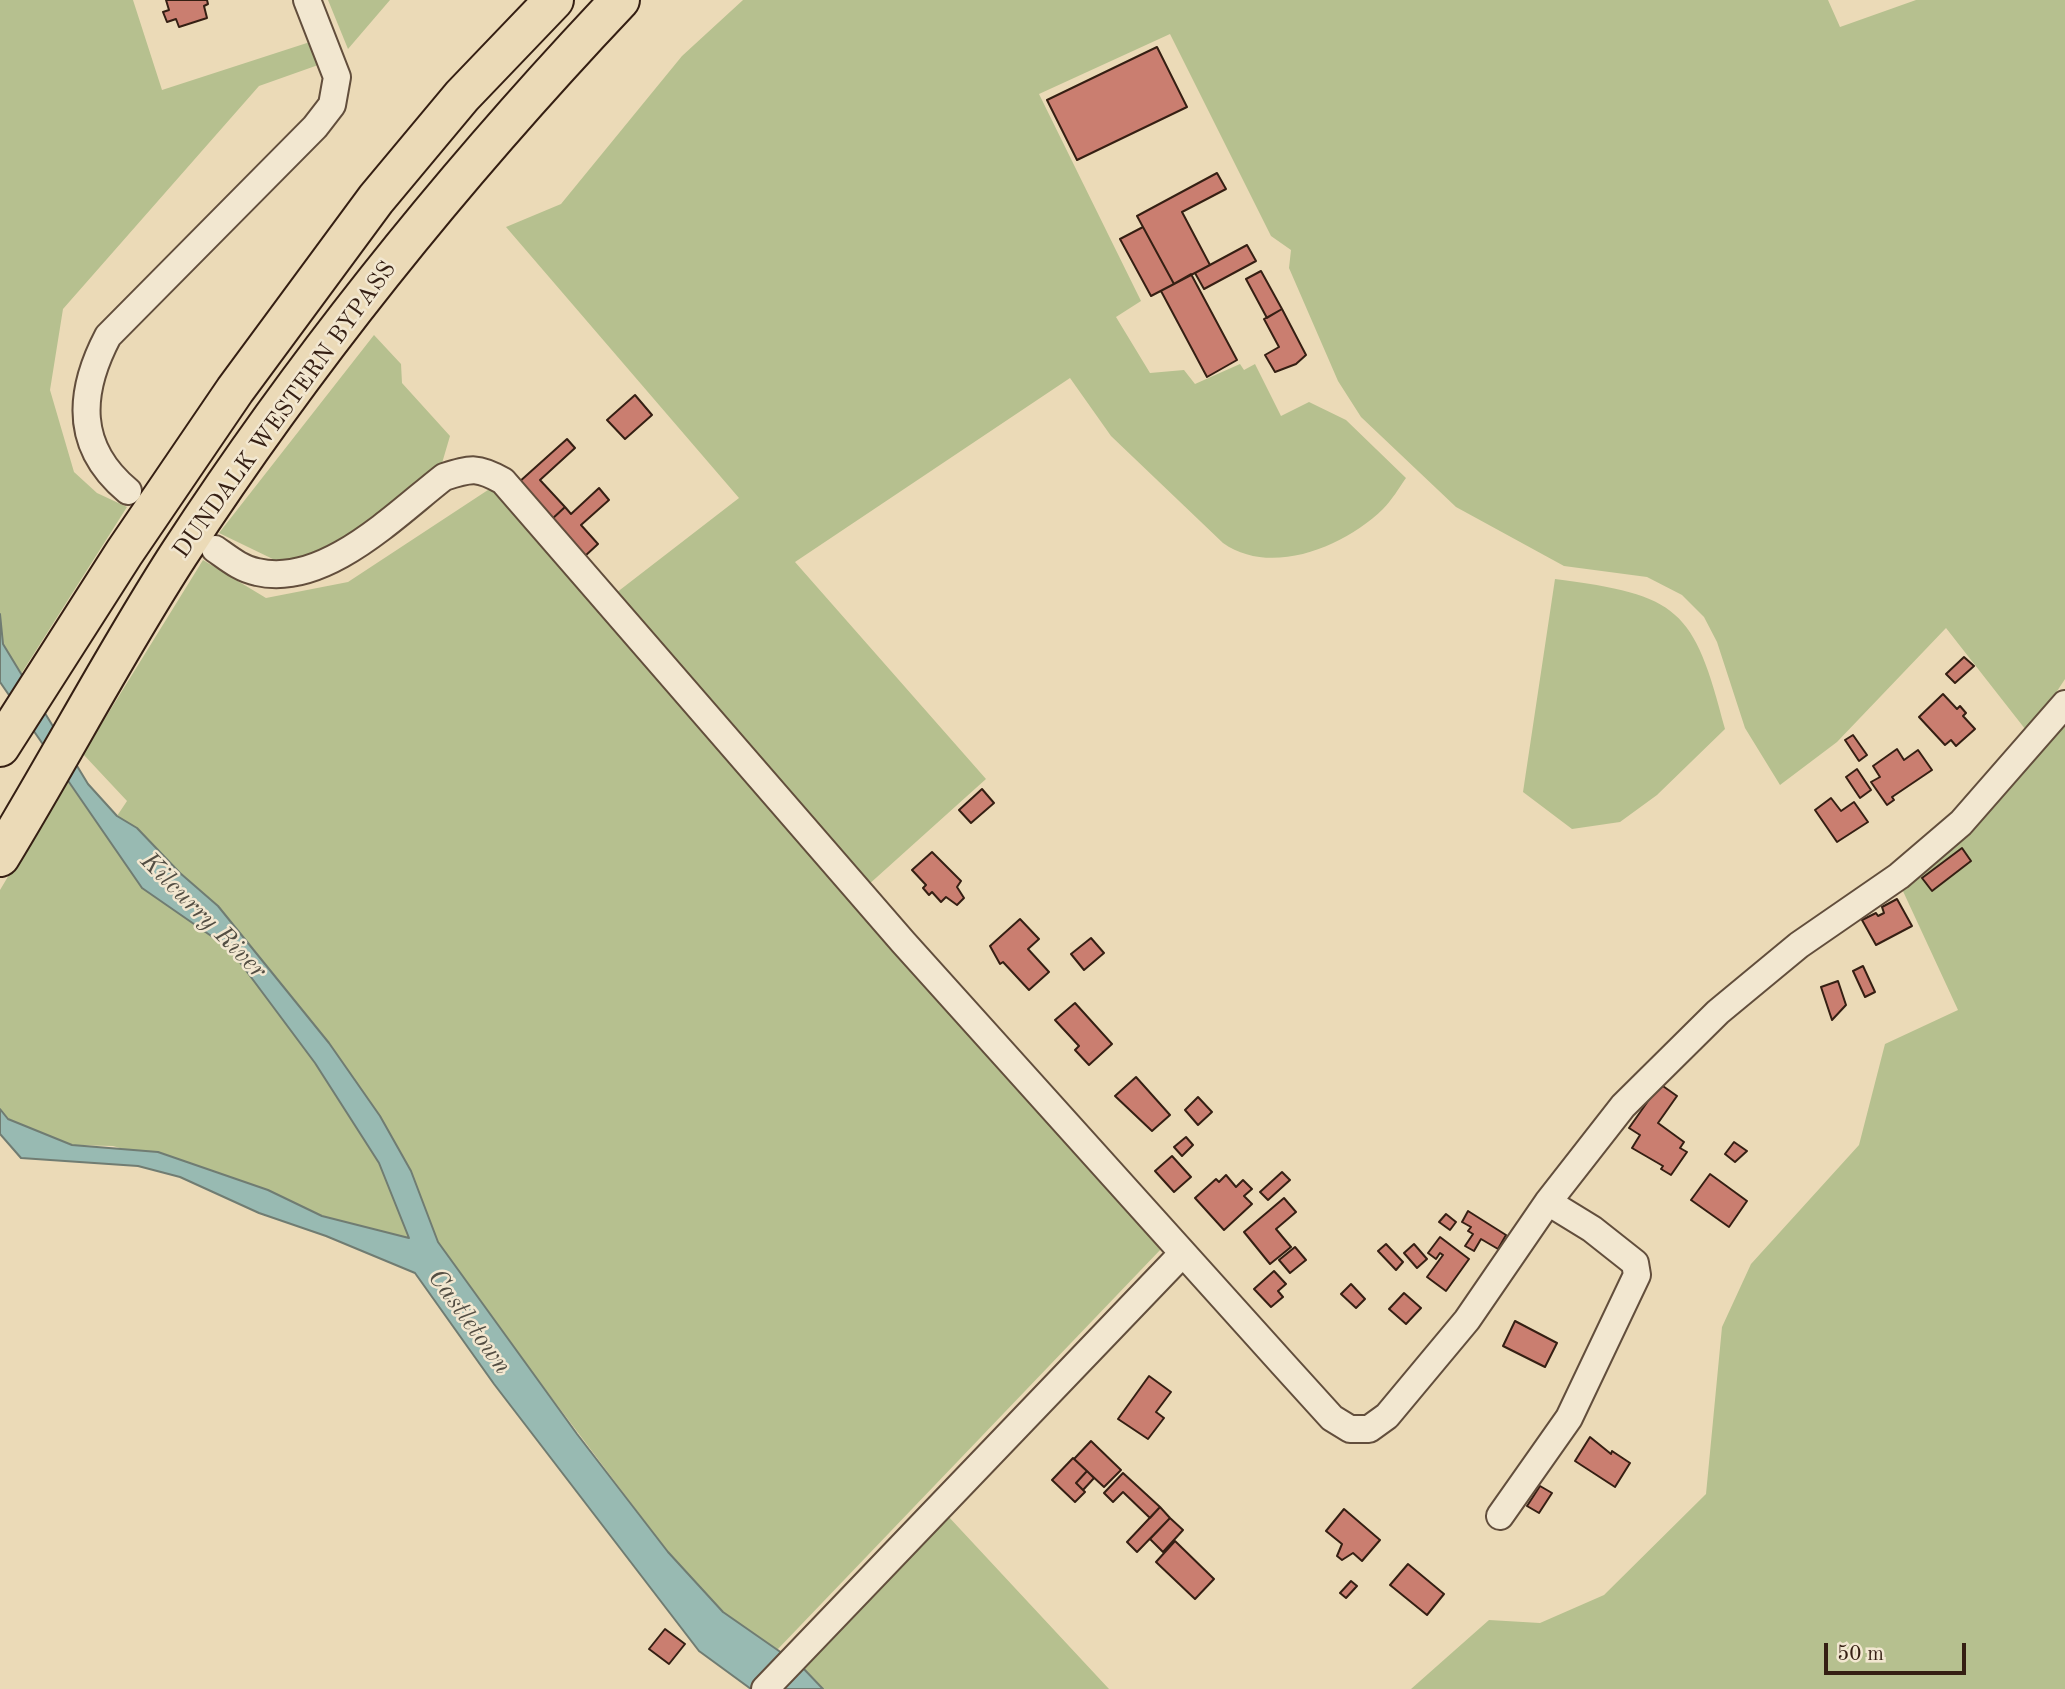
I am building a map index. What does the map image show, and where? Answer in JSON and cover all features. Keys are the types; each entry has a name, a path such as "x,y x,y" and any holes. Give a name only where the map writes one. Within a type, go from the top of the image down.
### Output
{"highway":[{"name":"DUNDALK WESTERN BYPASS","path":"1,744 42,678 235,390 376,199 462,96 554,0"},
{"name":"DUNDALK WESTERN BYPASS","path":"0,857 179,555 328,343 460,178 548,75 620,0"}],"street":[{"path":"128,491 108,474 87,429 86,395 92,367 103,346 133,309 250,194 332,105 337,77 307,0"},
{"path":"215,549 238,565 257,572 288,575 326,564 444,477 467,470 482,470 503,481 903,942 1332,1418 1350,1429 1369,1429 1387,1416 1468,1320 1548,1202 1623,1107 1718,1012 1799,945 1899,876 1961,823 2065,704"},
{"path":"1500,1516 1569,1418 1637,1275 1635,1263 1592,1229 1548,1202"},
{"path":"765,1689 1183,1253"}],"green space":[{"path":"0,0 133,0 162,90 310,42 321,64 259,86 63,309 50,390 74,472 97,493 127,507 21,674 3,644 0,614"},
{"path":"328,0 390,0 348,49"},
{"path":"743,0 1828,0 1840,27 1916,0 2065,0 2065,679 2029,734 1946,628 1837,742 1780,785 1745,728 1717,642 1704,617 1682,595 1647,577 1564,566 1456,507 1361,417 1338,381 1289,268 1291,250 1271,236 1170,34 1039,94 1141,301 1116,317 1150,373 1184,370 1195,384 1240,364 1244,370 1255,364 1281,416 1309,402 1346,420 1406,478 1383,509 1367,523 1328,545 1284,557 1242,553 1223,543 1111,436 1070,378 795,562 986,779 867,886 616,593 739,498 506,227 561,204 682,56"},
{"path":"374,335 401,364 402,383 450,436 440,470 320,555 279,562 219,533"},
{"path":"491,488 867,919 1162,1248 777,1650 723,1612 668,1552 456,1271 438,1242 411,1171 380,1116 329,1043 218,906 180,873 137,828 117,816 127,801 83,754 203,560 266,598 348,582"},
{"path":"1555,579 1630,592 1655,602 1675,615 1690,633 1703,657 1725,729 1657,795 1620,822 1572,829 1523,792"},
{"path":"2065,722 2065,1689 1411,1689 1489,1620 1540,1623 1604,1595 1706,1494 1722,1327 1751,1264 1859,1145 1885,1044 1958,1010 1902,889 1994,807"},
{"path":"66,779 142,888 230,949 315,1063 379,1163 410,1238 322,1216 268,1190 113,1146 72,1145 8,1119 0,1109 0,890"},
{"path":"947,1515 1109,1689 823,1689 802,1667"}],"water":[{"path":"0,614 3,644 88,784 117,816 137,828 180,873 218,906 329,1043 380,1116 411,1171 438,1242 577,1434 668,1552 723,1612 802,1667 823,1689 751,1689 699,1651 494,1384 415,1273 326,1236 259,1213 180,1177 138,1166 21,1158 0,1134 0,1109 8,1119 72,1145 158,1152 268,1190 322,1216 409,1238 379,1163 315,1063 230,949 142,888 0,682"}],"building":[{"path":"166,0 207,0 208,4 204,6 207,18 179,27 176,19 167,22 163,12 169,10"},
{"path":"1157,47 1187,107 1077,160 1047,100"},
{"path":"1217,173 1226,189 1182,212 1210,265 1174,284 1137,216"},
{"path":"1143,227 1174,284 1151,296 1120,239"},
{"path":"1247,245 1256,261 1204,289 1195,273"},
{"path":"1261,271 1282,309 1267,318 1246,279"},
{"path":"1191,274 1237,360 1207,377 1161,291"},
{"path":"1282,309 1306,355 1296,364 1275,372 1265,355 1279,347 1264,319"},
{"path":"635,395 652,415 625,439 607,420"},
{"path":"567,439 575,448 540,480 565,507 551,520 518,483"},
{"path":"599,488 609,500 581,525 598,544 584,557 551,520 565,507 571,514"},
{"path":"1964,657 1974,666 1955,683 1946,674"},
{"path":"1943,694 1957,709 1960,706 1966,713 1963,716 1975,729 1956,746 1951,740 1945,745 1919,717"},
{"path":"1853,735 1867,755 1859,761 1845,740"},
{"path":"1897,749 1904,760 1918,750 1932,770 1892,797 1894,800 1887,805 1871,782 1880,777 1873,766"},
{"path":"1857,769 1871,790 1860,798 1846,777"},
{"path":"982,789 994,803 971,823 959,810"},
{"path":"1831,798 1841,811 1854,802 1868,822 1837,842 1815,810"},
{"path":"1962,848 1971,861 1932,891 1922,878"},
{"path":"932,852 961,881 957,887 964,898 957,905 946,897 941,902 932,892 929,895 923,888 926,885 912,870"},
{"path":"1897,899 1912,926 1876,945 1862,920 1876,913 1878,916 1884,913 1882,907"},
{"path":"1020,919 1039,939 1028,949 1049,972 1029,990 1003,962 1000,964 990,946"},
{"path":"1091,938 1104,953 1084,970 1071,954"},
{"path":"1863,966 1875,992 1865,997 1853,971"},
{"path":"1838,981 1846,1005 1832,1020 1821,987"},
{"path":"1075,1003 1112,1044 1089,1065 1075,1050 1079,1046 1055,1020"},
{"path":"1136,1077 1170,1115 1152,1131 1115,1096"},
{"path":"1660,1084 1677,1096 1658,1123 1684,1142 1680,1148 1687,1152 1671,1175 1661,1169 1663,1166 1632,1148 1640,1135 1629,1128"},
{"path":"1198,1097 1212,1112 1198,1125 1185,1110"},
{"path":"1186,1137 1193,1145 1182,1156 1174,1147"},
{"path":"1734,1142 1747,1151 1735,1162 1725,1154"},
{"path":"1172,1156 1191,1177 1174,1192 1155,1171"},
{"path":"1282,1172 1290,1180 1268,1200 1260,1192"},
{"path":"1710,1174 1747,1201 1729,1227 1691,1200"},
{"path":"1226,1175 1236,1187 1243,1180 1252,1189 1244,1196 1252,1204 1224,1230 1195,1198 1216,1179 1219,1182"},
{"path":"1284,1198 1296,1212 1276,1229 1291,1247 1270,1264 1244,1232"},
{"path":"1468,1211 1506,1235 1498,1249 1481,1239 1474,1251 1465,1246 1473,1234 1468,1231 1471,1227 1462,1222"},
{"path":"1446,1214 1456,1222 1450,1230 1439,1222"},
{"path":"1440,1237 1469,1259 1446,1291 1427,1277 1443,1255 1440,1253 1436,1259 1428,1253"},
{"path":"1386,1244 1403,1262 1396,1270 1378,1251"},
{"path":"1414,1244 1427,1259 1417,1268 1404,1253"},
{"path":"1295,1247 1306,1260 1290,1273 1279,1260"},
{"path":"1274,1271 1286,1284 1278,1291 1283,1297 1271,1307 1254,1289"},
{"path":"1351,1284 1365,1299 1356,1308 1341,1294"},
{"path":"1404,1293 1421,1308 1406,1324 1389,1309"},
{"path":"1515,1321 1557,1343 1545,1367 1503,1346"},
{"path":"1149,1376 1171,1392 1156,1412 1164,1418 1148,1439 1118,1419"},
{"path":"1590,1437 1611,1454 1612,1451 1630,1463 1615,1487 1575,1461"},
{"path":"1091,1441 1121,1470 1104,1487 1074,1459"},
{"path":"1073,1458 1087,1471 1076,1483 1085,1492 1075,1502 1052,1480"},
{"path":"1087,1471 1094,1478 1083,1490 1076,1483"},
{"path":"1123,1473 1160,1507 1150,1518 1123,1492 1113,1502 1104,1493"},
{"path":"1540,1486 1552,1493 1539,1513 1527,1506"},
{"path":"1160,1507 1170,1518 1137,1552 1127,1542"},
{"path":"1344,1509 1380,1540 1362,1561 1353,1553 1342,1560 1337,1556 1342,1544 1326,1531"},
{"path":"1170,1518 1183,1530 1163,1552 1150,1539"},
{"path":"1175,1541 1214,1579 1195,1599 1156,1562"},
{"path":"1408,1564 1444,1594 1427,1615 1390,1585"},
{"path":"1351,1581 1357,1586 1346,1598 1340,1593"},
{"path":"665,1629 685,1644 669,1664 649,1649"}],"water label":[{"name":"Kilcurry River","path":"203,916"},
{"name":"Castletown","path":"469,1322"}]}
